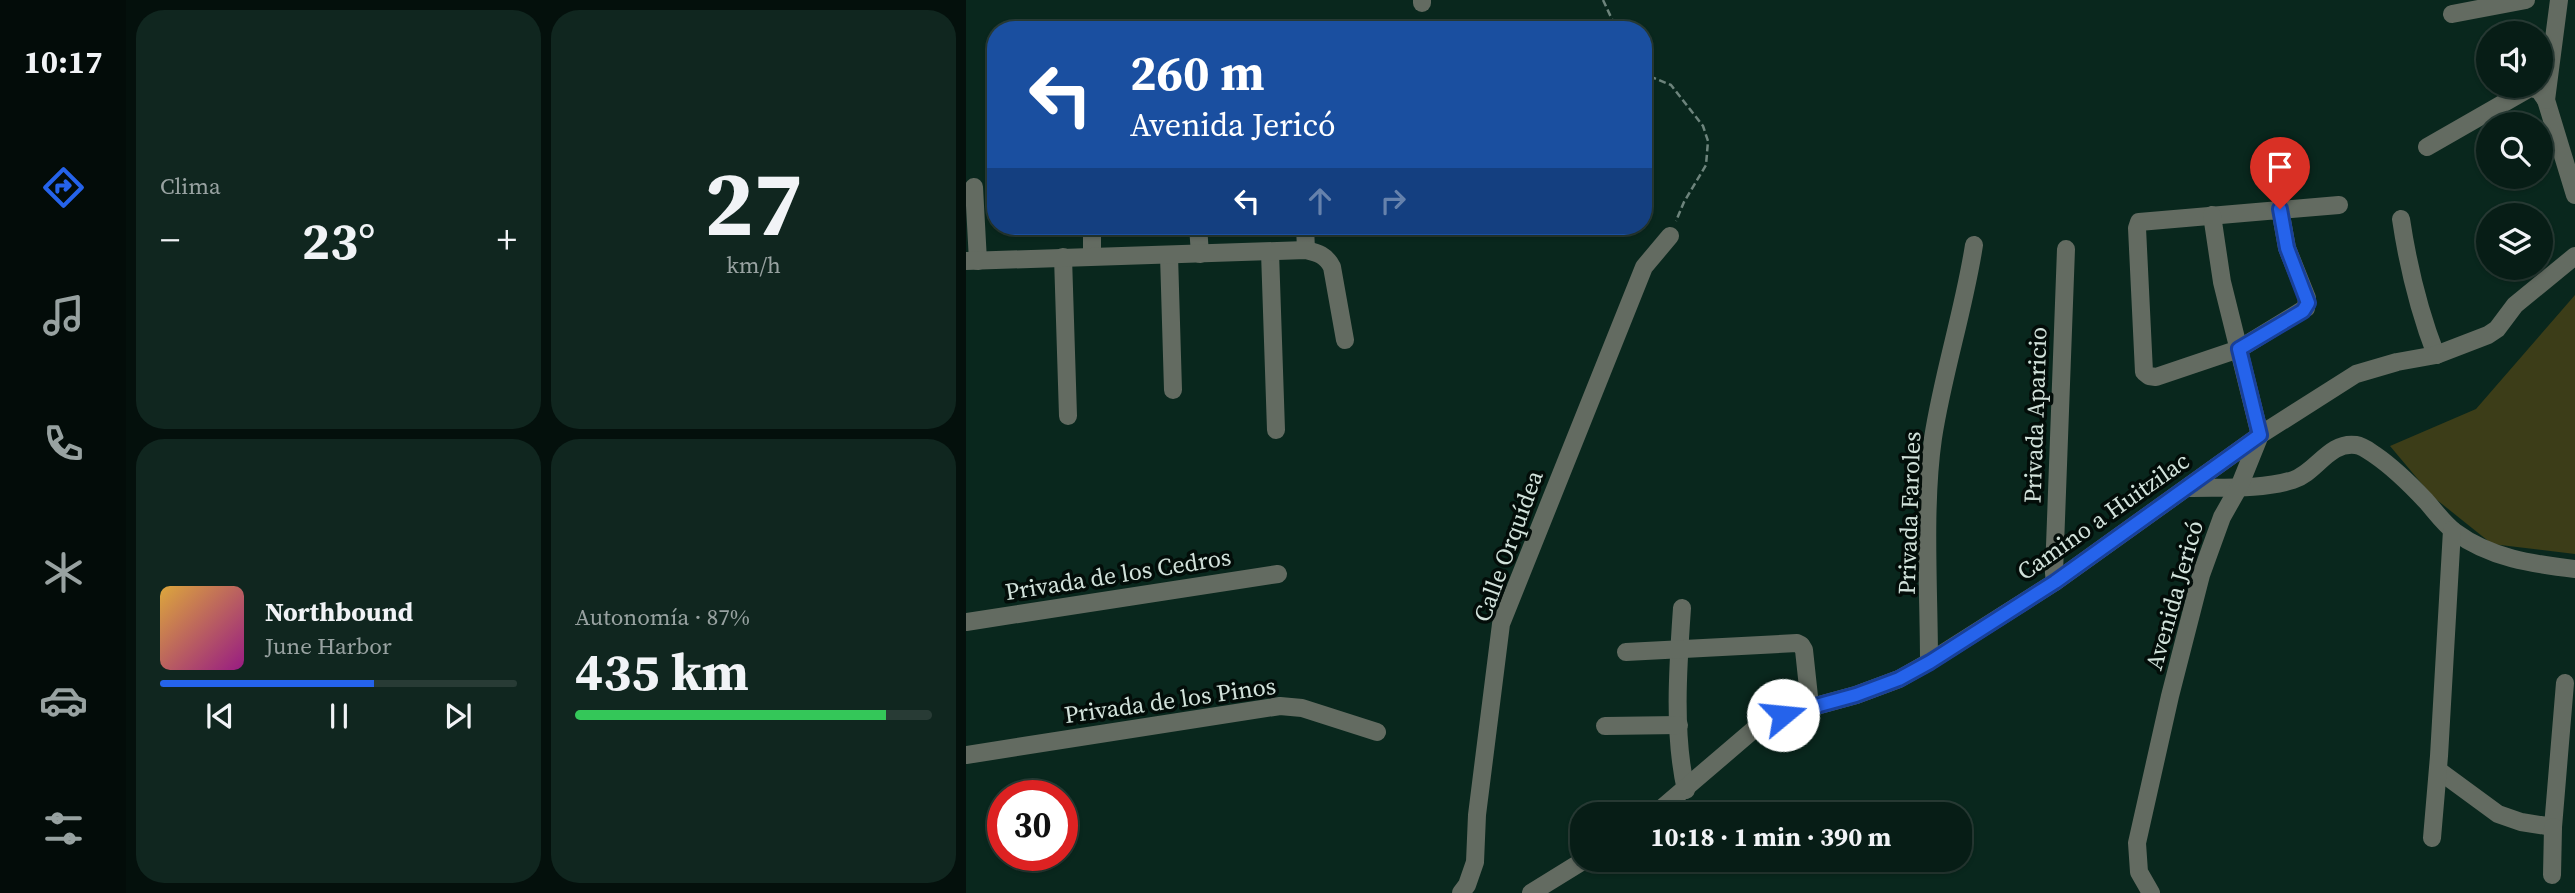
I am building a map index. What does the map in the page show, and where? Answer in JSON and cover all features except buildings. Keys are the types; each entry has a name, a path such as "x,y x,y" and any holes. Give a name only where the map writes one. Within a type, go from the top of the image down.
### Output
{"street":[{"path":"2452,14 2526,0"},
{"path":"2546,100 2559,0"},
{"path":"2427,147 2530,88 2539,90 2546,100 2575,195"},
{"path":"974,187 972,261 1313,251 1328,260 1332,267 1345,340"},
{"path":"2280,209 2287,248 2308,303 2303,311 2239,349 2156,377 2144,372 2137,228 2139,222 2280,209 2339,205"},
{"path":"2212,215 2222,282 2260,435"},
{"path":"2402,219 2419,307 2436,355"},
{"path":"1092,235 1092,256"},
{"path":"1199,235 1200,254"},
{"path":"1308,235 1313,251"},
{"name":"Calle Orquídea","path":"1461,893 1467,885 1475,862 1477,815 1501,624 1644,267 1670,236"},
{"name":"Privada Faroles","path":"1930,662 1929,501 1933,440 1967,292 1974,245"},
{"name":"Privada Aparicio","path":"2055,582 2066,249"},
{"path":"1270,252 1276,430"},
{"path":"1169,255 1173,390"},
{"name":"Camino a Huitzilac","path":"1670,802 1752,732 1783,715 1867,691 1899,679 1930,662 2055,582 2260,435 2356,374 2397,362 2436,355 2488,335 2497,329 2515,305 2575,256"},
{"path":"1063,257 1068,416"},
{"name":"Avenida Jericó","path":"2151,893 2139,872 2139,829 2197,588 2222,517 2239,487 2260,435"},
{"path":"2187,488 2239,487 2288,481 2327,454 2344,446 2362,446 2410,484 2452,530 2476,546 2530,564 2575,569"},
{"path":"2432,838 2452,530"},
{"name":"Privada de los Cedros","path":"966,622 1278,574"},
{"path":"1682,608 1679,725 1681,768 1686,790"},
{"path":"1626,652 1801,645 1804,650 1810,706"},
{"path":"2552,876 2553,827 2565,683"},
{"name":"Privada de los Pinos","path":"966,755 1280,706 1302,708 1377,732"},
{"path":"1605,726 1679,725"},
{"path":"2438,770 2498,814 2521,822 2553,827"},
{"path":"1531,893 1570,869"}],"path":[{"path":"1603,0 1613,21"},
{"path":"1652,77 1671,85 1703,126 1707,141 1706,165 1684,202 1670,236"}],"shaded area":[{"path":"2575,295 2575,554 2492,544 2432,496 2390,446 2476,409"}],"route":[{"path":"1783,715 1856,695 1899,679 1930,662 2055,582 2260,435 2239,349 2303,311 2308,303 2287,248 2280,209"}]}
